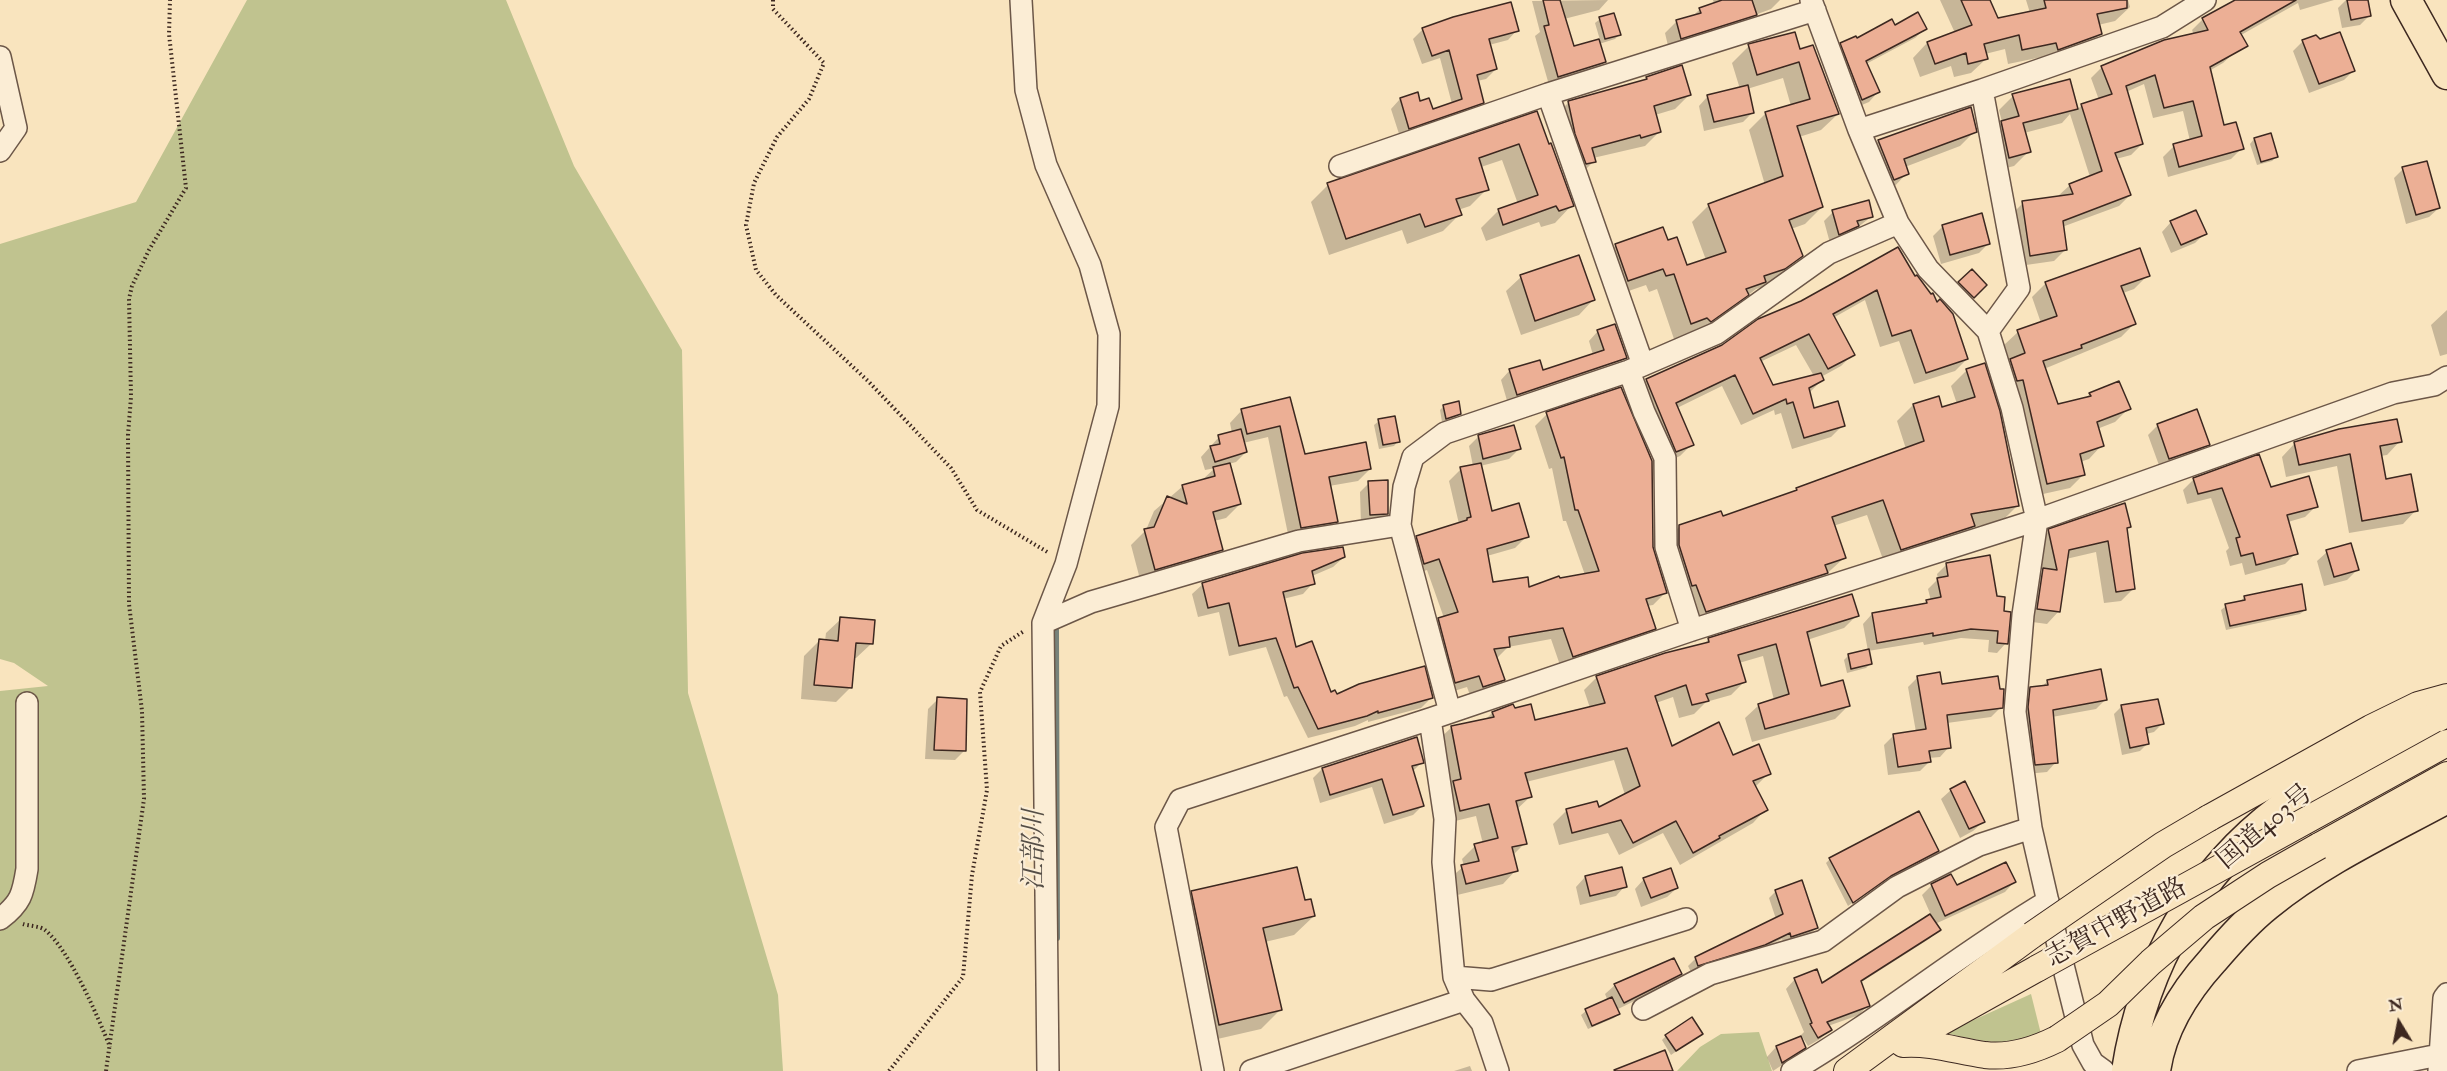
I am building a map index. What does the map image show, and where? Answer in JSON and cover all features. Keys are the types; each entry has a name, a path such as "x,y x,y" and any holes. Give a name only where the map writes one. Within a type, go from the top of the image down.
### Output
{"highway":[{"path":"2406,0 2447,74"},
{"name":"国道403号","path":"2127,1071 2138,1021 2149,987 2177,924 2218,865 2282,808 2326,778 2447,711"},
{"path":"2155,1071 2166,1029 2182,999 2201,972 2238,931 2266,905 2297,882 2447,798"},
{"path":"2190,905 2219,925 2238,931"}],"main road":[{"path":"1849,1071 2032,935 2163,845 2371,728 2418,705 2447,696"},
{"name":"志賀中野道路","path":"1849,1071 1902,1044 2447,742"},
{"path":"1902,1044 1922,1042 1998,1055 2027,1052 2057,1039 2108,1004 2151,962 2204,917 2241,891 2447,775"}],"street":[{"path":"1022,0 1026,90 1046,165 1090,265 1109,334 1108,406 1066,564 1044,621 1048,1071"},
{"path":"1859,130 2162,27 2205,0"},
{"path":"1340,166 1813,5 1859,130 1898,223 1928,269 1988,331 2012,408 2037,520 2023,615 2015,712 2031,828 2083,1045 2093,1063 2104,1071"},
{"path":"0,57 16,128 0,152"},
{"path":"1982,90 2019,288 1988,331"},
{"path":"1548,94 1636,368 1644,412 1665,458 1666,547 1692,630"},
{"path":"1498,1071 1482,1023 1464,1000 1454,977 1443,862 1445,819 1440,716 1400,525 1404,488 1413,457 1445,433 1636,368 1717,333 1829,253 1898,223"},
{"path":"1213,1071 1166,827 1180,800 1440,716 1692,630 2037,520 2393,393 2434,385 2447,377"},
{"path":"1044,621 1091,602 1299,542 1400,525"},
{"path":"1,918 17,905 24,886 27,868 27,703"},
{"path":"1642,1009 1710,974 1823,941 1897,887 1979,845 2031,828"},
{"path":"1792,1071 1828,1050 2007,925 2048,901"},
{"path":"1454,977 1491,980 1686,919"},
{"path":"2358,1071 2439,1063 2444,998 2447,994"},
{"path":"1251,1071 1464,1000"}],"path":[{"path":"106,1071 144,799 142,711 129,604 128,435 131,397 129,299 132,286 149,250 186,188 169,34 170,0"},
{"path":"773,0 773,9 824,63 809,99 777,137 754,183 746,225 756,270 776,295 868,381 951,468 977,510 1066,564"},
{"path":"889,1071 963,977 972,875 987,790 980,692 1001,646 1044,621"},
{"path":"1,918 44,929 74,972 111,1047"}],"green space":[{"path":"247,0 506,0 574,166 682,350 688,693 778,995 783,1071 0,1071 0,691 48,686 14,663 0,659 0,244 136,202"},
{"path":"2031,994 2041,1034 2016,1041 1993,1042 1945,1033"},
{"path":"1759,1032 1772,1071 1677,1071 1700,1047 1721,1034"}],"building":[{"path":"1543,0 1560,0 1574,46 1599,39 1606,62 1558,77 1544,26 1549,25"},
{"path":"1722,0 1752,0 1757,15 1681,39 1676,20 1701,13 1699,8"},
{"path":"1961,0 1990,0 1998,18 2046,8 2044,0 2127,0 2127,8 2097,14 2102,34 2058,50 2056,43 2022,50 2019,35 1984,44 1988,59 1968,64 1966,53 1935,64 1927,42 1972,25"},
{"path":"2235,0 2296,0 2240,32 2248,46 2210,67 2224,125 2236,122 2244,149 2179,167 2173,144 2202,136 2193,101 2164,108 2155,75 2126,86 2143,144 2115,153 2131,195 2063,221 2067,250 2030,256 2022,201 2073,194 2069,184 2102,171 2081,104 2112,94 2101,66 2164,40 2208,30 2202,18"},
{"path":"2347,0 2368,0 2371,16 2351,20"},
{"path":"1511,2 1519,31 1489,39 1497,69 1477,75 1484,103 1409,129 1400,98 1418,92 1420,101 1429,98 1433,109 1462,99 1449,50 1432,56 1422,28 1453,17"},
{"path":"1918,12 1927,29 1866,61 1880,92 1862,100 1840,43 1856,36 1857,38 1892,19 1895,25"},
{"path":"1614,13 1621,35 1605,39 1599,17"},
{"path":"1795,32 1800,49 1813,45 1839,114 1797,126 1823,207 1789,220 1803,256 1785,269 1764,276 1766,282 1746,289 1749,295 1711,322 1707,318 1691,324 1674,274 1666,276 1663,269 1628,281 1615,244 1663,227 1668,240 1677,237 1687,265 1726,252 1708,204 1783,176 1765,112 1810,99 1799,62 1757,75 1748,44"},
{"path":"2340,32 2355,71 2319,84 2302,40 2316,35 2320,39"},
{"path":"1682,65 1691,95 1654,106 1661,132 1641,138 1640,135 1592,148 1596,162 1586,164 1575,134 1568,101 1647,79 1646,77"},
{"path":"2070,79 2078,109 2023,123 2031,152 2009,158 2001,121 2019,116 2012,94"},
{"path":"1748,85 1754,113 1714,122 1707,95"},
{"path":"1971,107 1977,132 1904,159 1909,174 1894,180 1878,140"},
{"path":"1537,111 1574,206 1559,211 1556,206 1503,225 1498,209 1538,195 1519,144 1479,158 1489,190 1456,199 1462,215 1425,227 1420,214 1346,239 1327,183"},
{"path":"2271,133 2278,157 2261,162 2254,138"},
{"path":"2427,161 2440,208 2416,215 2402,167"},
{"path":"1869,200 1873,217 1857,221 1859,226 1839,235 1832,210"},
{"path":"2196,210 2207,234 2181,245 2170,221"},
{"path":"1982,213 1990,244 1950,255 1942,225"},
{"path":"1898,247 1915,276 1917,275 1931,294 1933,293 1937,302 1940,299 1953,314 1968,359 1926,373 1911,330 1892,336 1877,290 1833,314 1855,355 1828,369 1809,334 1760,358 1773,385 1821,373 1824,380 1809,388 1814,408 1838,401 1845,426 1804,438 1793,402 1787,404 1786,399 1753,414 1735,375 1676,403 1694,445 1676,452 1646,379 1722,345 1758,319 1801,301"},
{"path":"2140,248 2150,276 2121,286 2136,324 2081,345 2082,348 2043,361 2058,404 2091,396 2089,393 2119,381 2131,409 2097,422 2104,446 2080,454 2085,475 2047,484 2023,380 2017,381 2010,359 2025,353 2017,330 2057,316 2045,282"},
{"path":"1579,255 1595,300 1535,321 1520,275"},
{"path":"1972,269 1987,285 1974,298 1958,282"},
{"path":"1615,324 1627,358 1517,395 1509,369 1540,360 1543,370 1604,350 1597,330"},
{"path":"1985,363 2000,411 2019,506 1971,514 1975,526 1901,550 1883,500 1832,517 1846,558 1825,565 1828,573 1706,612 1696,585 1692,586 1679,545 1679,525 1721,511 1723,516 1924,441 1913,404 1939,396 1942,407 1975,397 1966,369"},
{"path":"1621,387 1652,461 1653,547 1667,593 1646,599 1656,629 1573,657 1563,628 1509,637 1510,647 1494,649 1505,680 1483,687 1479,676 1455,683 1438,618 1458,612 1439,559 1424,564 1416,536 1471,517 1460,467 1481,463 1492,511 1519,503 1529,537 1487,549 1493,582 1528,577 1529,587 1559,576 1560,578 1599,571 1578,510 1575,510 1564,457 1561,458 1546,412"},
{"path":"1290,397 1305,454 1366,442 1371,469 1329,477 1338,522 1301,528 1280,426 1247,434 1241,409"},
{"path":"1459,401 1461,414 1446,419 1443,405"},
{"path":"2197,409 2210,445 2169,459 2157,424"},
{"path":"1395,416 1400,442 1383,445 1378,419"},
{"path":"2397,419 2402,442 2380,446 2386,479 2411,474 2418,511 2362,521 2350,454 2299,465 2294,442 2339,429"},
{"path":"1514,425 1521,449 1483,459 1478,435"},
{"path":"1241,429 1247,452 1215,462 1210,446 1220,444 1218,435"},
{"path":"2259,454 2271,487 2309,476 2318,507 2287,515 2298,554 2256,565 2253,553 2241,556 2236,538 2240,537 2222,488 2198,494 2193,478"},
{"path":"1230,463 1241,504 1213,512 1223,550 1155,570 1144,529 1154,527 1167,496 1187,504 1182,485 1215,476 1213,467"},
{"path":"1388,480 1388,514 1370,515 1368,481"},
{"path":"2125,503 2131,527 2127,528 2135,589 2116,592 2108,541 2069,550 2060,612 2037,609 2043,568 2057,570 2048,529"},
{"path":"2351,543 2359,570 2334,577 2326,550"},
{"path":"1343,547 1345,557 1312,571 1315,584 1283,592 1296,647 1312,641 1331,692 1335,690 1337,694 1359,684 1425,666 1433,698 1318,729 1298,687 1294,688 1276,638 1239,646 1229,603 1208,608 1202,583 1302,553"},
{"path":"1990,555 1997,596 2005,597 2004,611 2011,612 2008,644 1997,643 1998,631 1971,629 1877,643 1872,613 1927,603 1926,600 1941,597 1937,578 1948,576 1946,563"},
{"path":"2302,584 2306,610 2230,626 2225,604 2245,600 2244,596"},
{"path":"1852,594 1859,616 1807,632 1821,686 1843,680 1850,706 1765,729 1758,704 1789,694 1776,644 1738,655 1746,682 1706,694 1709,701 1692,705 1686,685 1655,696 1672,746 1719,722 1733,755 1759,744 1771,774 1753,781 1768,810 1719,836 1720,838 1693,853 1676,821 1633,843 1621,820 1572,833 1566,809 1597,801 1599,807 1640,786 1627,748 1525,773 1532,797 1516,801 1527,844 1512,847 1518,871 1466,884 1461,865 1479,861 1474,844 1498,838 1489,804 1460,811 1453,781 1461,779 1451,726 1494,717 1492,712 1513,704 1515,708 1531,704 1535,720 1605,703 1596,676 1665,653 1709,642 1708,638"},
{"path":"840,617 875,620 873,644 856,643 852,688 814,685 819,639 838,641"},
{"path":"1869,649 1872,664 1851,669 1848,654"},
{"path":"2101,669 2107,700 2053,710 2058,763 2035,765 2028,707 2030,687 2048,685 2047,680"},
{"path":"1940,672 1942,684 1998,676 2000,689 2004,689 2003,708 1947,715 1951,748 1929,751 1931,762 1898,767 1893,734 1926,729 1917,676"},
{"path":"937,697 967,699 966,751 934,750"},
{"path":"2158,699 2164,724 2146,728 2149,744 2130,748 2121,705"},
{"path":"1417,737 1424,763 1412,766 1424,806 1393,815 1382,779 1330,795 1322,768"},
{"path":"1965,781 1985,822 1969,829 1950,789"},
{"path":"1919,811 1939,851 1891,876 1853,903 1829,858"},
{"path":"2006,862 2016,882 1945,916 1931,884 1951,874 1957,885"},
{"path":"1297,867 1305,900 1311,899 1315,916 1263,928 1282,1010 1219,1025 1191,891"},
{"path":"1622,867 1627,887 1590,896 1585,876"},
{"path":"1671,868 1678,888 1651,898 1643,878"},
{"path":"1802,880 1818,928 1791,937 1790,933 1765,945 1698,966 1695,957 1783,914 1775,890"},
{"path":"1930,914 1941,930 1861,981 1870,1006 1827,1022 1832,1030 1818,1038 1810,1024 1812,1023 1794,978 1817,969 1822,983"},
{"path":"1674,958 1682,974 1624,1003 1614,984"},
{"path":"1612,997 1620,1014 1592,1026 1585,1009"},
{"path":"1692,1017 1703,1034 1676,1051 1665,1035"},
{"path":"1801,1036 1806,1048 1782,1063 1776,1046"},
{"path":"1665,1050 1673,1071 1614,1070"}],"waterway":[{"name":"江部川","path":"1056,630 1057,938"}]}
